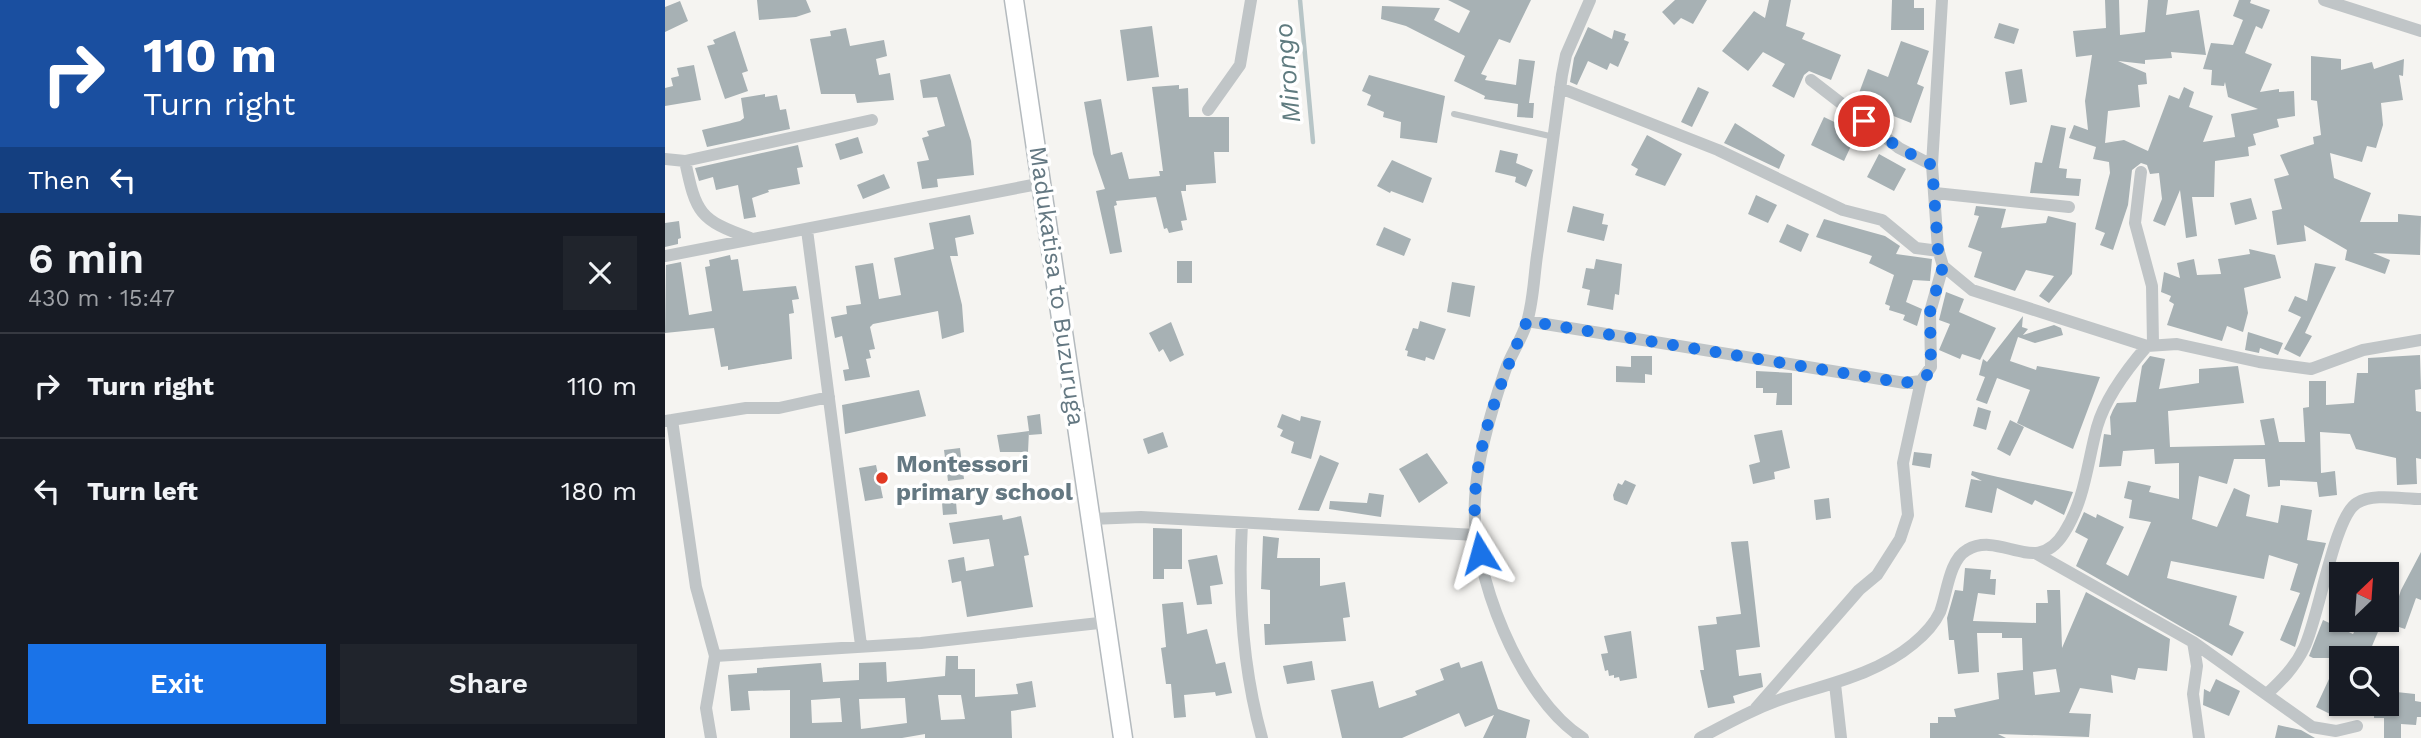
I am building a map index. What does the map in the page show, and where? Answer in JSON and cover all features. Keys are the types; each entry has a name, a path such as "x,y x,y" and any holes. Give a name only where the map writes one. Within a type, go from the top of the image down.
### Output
{"main road":[{"name":"Madukatisa to Buzuruga","path":"1014,0 1108,622 1123,738"}],"street":[{"path":"1208,110 1240,65 1251,0"},
{"path":"1583,738 1547,703 1511,650 1493,604 1476,535 1475,499 1483,446 1505,370 1527,321 1566,55 1590,0"},
{"path":"1755,709 1859,590 1877,575 1901,539 1907,515 1903,463 1921,381 1931,367 1930,312 1943,266 1939,251 1932,165 1942,0"},
{"path":"2324,0 2421,31"},
{"path":"1811,80 1899,148 1932,165"},
{"path":"1560,88 1633,114 1718,150 1843,211 1882,220 1916,247 1939,251"},
{"path":"665,159 685,161 872,120"},
{"path":"685,161 698,211 717,226 753,239"},
{"path":"2037,554 2050,549 2073,516 2086,484 2098,424 2133,362 2150,345 2152,286 2135,223 2141,172"},
{"path":"665,256 1042,183"},
{"path":"1935,193 2069,206"},
{"path":"807,230 861,645"},
{"path":"1943,266 1972,289 2150,345 2176,344 2259,362 2311,369 2363,350 2421,340"},
{"path":"1527,321 1905,383 1921,381"},
{"path":"711,738 706,708 715,656 696,587 669,420 746,408 779,408 828,397"},
{"path":"2267,694 2285,677 2304,649 2327,580 2339,525 2348,510 2368,499 2421,499"},
{"path":"1091,519 1141,517 1476,535"},
{"path":"1242,523 1240,566 1247,653 1252,702 1262,738"},
{"path":"1700,738 1755,709 1835,684 1886,662 1930,629 1939,614 1957,561 1967,550 1981,546 2037,554 2193,642 2312,727 2336,731 2357,726"},
{"path":"715,656 921,643 1108,622"},
{"path":"2193,642 2197,666 2193,706 2199,738"},
{"path":"1835,684 1841,738"}],"lane":[{"path":"1454,114 1553,137"}],"building":[{"path":"757,0 806,0 811,12 796,17 759,20"},
{"path":"1448,0 1531,0 1510,43 1499,39 1481,74 1487,76 1485,80 1516,85 1519,59 1535,61 1529,103 1534,103 1533,118 1517,117 1518,104 1484,99 1485,96 1454,81 1465,56 1406,26 1381,19 1382,6 1440,8 1434,20 1459,33 1470,11"},
{"path":"1675,0 1707,0 1693,24 1681,18 1674,25 1662,12"},
{"path":"1769,0 1791,0 1786,26 1805,33 1802,39 1841,55 1831,80 1809,71 1804,75 1794,98 1772,86 1785,64 1763,52 1748,71 1722,51 1754,11 1765,18"},
{"path":"1892,0 1914,0 1914,8 1924,8 1924,30 1891,30"},
{"path":"2105,0 2119,0 2120,35 2145,32 2148,0 2168,0 2166,15 2199,10 2206,55 2171,52 2172,58 2145,60 2145,64 2118,61 2146,73 2147,84 2138,85 2140,107 2108,111 2105,143 2124,140 2148,151 2169,95 2179,99 2184,87 2194,92 2189,107 2213,116 2203,142 2235,137 2231,114 2258,109 2228,97 2225,82 2224,86 2211,85 2212,70 2203,69 2211,43 2233,45 2243,20 2233,16 2239,0 2251,0 2250,3 2270,10 2262,29 2256,26 2245,53 2272,64 2260,92 2279,89 2279,92 2294,91 2295,116 2277,119 2279,127 2253,134 2256,145 2248,147 2249,156 2215,161 2214,197 2192,197 2197,236 2186,238 2180,190 2165,226 2153,221 2162,199 2159,173 2150,174 2147,165 2141,163 2132,170 2128,205 2113,250 2100,245 2105,233 2095,229 2110,173 2109,162 2093,159 2096,147 2069,138 2074,125 2088,130 2085,101 2092,55 2076,57 2073,31 2106,28"},
{"path":"680,1 688,21 665,32 665,7"},
{"path":"1999,23 2019,29 2014,44 1994,38"},
{"path":"1152,26 1159,77 1127,81 1120,30"},
{"path":"1588,27 1612,39 1614,30 1626,34 1624,40 1629,42 1618,67 1610,63 1607,70 1588,61 1577,85 1570,82 1574,58"},
{"path":"846,28 850,46 884,40 887,56 876,59 879,75 890,73 894,100 857,103 855,94 821,94 810,39 831,36 830,31"},
{"path":"735,31 748,71 742,73 748,91 725,99 707,46 715,44 713,40"},
{"path":"1901,41 1929,51 1917,84 1924,87 1911,123 1856,101 1868,69 1888,77"},
{"path":"2311,56 2341,59 2341,70 2372,62 2374,69 2404,59 2403,76 2399,75 2403,100 2381,103 2383,125 2376,148 2367,146 2362,162 2330,153 2334,178 2371,193 2360,222 2398,222 2398,214 2421,216 2420,255 2373,253 2390,260 2385,274 2345,260 2347,250 2304,225 2306,241 2277,245 2272,211 2282,209 2274,179 2289,175 2280,155 2314,144 2313,137 2321,135 2317,101 2311,100"},
{"path":"694,65 701,100 665,106 665,88 673,86 671,78 679,76 677,68"},
{"path":"2022,69 2027,102 2010,105 2005,72"},
{"path":"950,74 971,141 974,175 937,179 938,187 922,189 917,162 929,160 922,138 929,136 927,131 945,126 937,97 923,98 920,80"},
{"path":"1369,75 1445,96 1437,143 1400,138 1401,122 1383,117 1384,112 1367,105 1371,95 1362,91"},
{"path":"1179,85 1179,89 1188,88 1189,117 1229,117 1229,152 1214,152 1216,183 1186,185 1186,191 1181,191 1187,220 1181,221 1183,230 1169,233 1167,228 1164,229 1156,197 1116,201 1117,205 1114,206 1122,252 1110,254 1096,191 1105,189 1093,154 1084,102 1101,99 1111,155 1122,152 1129,179 1160,176 1159,171 1163,171 1152,87"},
{"path":"1698,87 1709,92 1692,127 1681,122"},
{"path":"765,94 765,97 777,95 780,110 786,109 790,129 707,147 702,130 740,121 744,118 741,98"},
{"path":"1824,117 1857,133 1844,161 1811,145"},
{"path":"1735,123 1785,155 1779,169 1724,143"},
{"path":"2051,125 2066,128 2059,168 2067,169 2066,178 2081,179 2079,196 2030,193 2035,162 2042,163"},
{"path":"1647,135 1682,154 1665,186 1635,175 1638,169 1631,165"},
{"path":"858,137 863,153 840,160 835,144"},
{"path":"798,145 803,167 797,168 800,184 768,190 769,192 752,198 756,217 744,219 738,185 716,190 713,177 699,181 695,168"},
{"path":"1500,150 1518,154 1516,163 1533,170 1526,187 1515,182 1516,177 1495,172"},
{"path":"1879,154 1906,169 1894,191 1867,177"},
{"path":"1392,160 1432,178 1423,203 1377,186"},
{"path":"884,174 890,188 863,199 857,185"},
{"path":"1756,195 1777,205 1768,223 1748,214"},
{"path":"2251,198 2257,219 2235,225 2230,203"},
{"path":"1573,206 1604,214 1602,224 1608,225 1604,241 1567,232"},
{"path":"1976,206 2006,209 2001,228 2046,223 2048,216 2076,223 2072,274 2049,303 2039,296 2054,276 2026,270 2015,291 1974,277 1982,252 1968,247 1979,216 1974,215"},
{"path":"970,215 974,234 955,238 958,256 950,256 962,305 964,332 942,339 938,311 873,324 870,327 875,349 869,350 871,358 866,359 870,377 845,381 843,370 849,369 842,336 835,338 831,317 847,314 846,306 861,304 855,266 873,263 879,299 901,295 894,258 934,249 929,223"},
{"path":"1824,219 1885,236 1900,246 1896,254 1932,259 1930,281 1913,280 1906,302 1922,309 1917,326 1903,320 1905,315 1889,310 1890,306 1885,304 1894,275 1869,263 1872,256 1816,237"},
{"path":"679,221 681,238 678,239 678,244 665,247 665,223"},
{"path":"1787,224 1809,234 1801,252 1779,242"},
{"path":"1384,227 1411,239 1404,256 1376,245"},
{"path":"2249,249 2275,255 2281,278 2244,288 2248,313 2243,332 2227,326 2222,341 2167,325 2174,304 2169,301 2171,296 2161,292 2164,272 2180,278 2177,263 2194,259 2197,275 2221,274 2218,259 2250,254"},
{"path":"730,255 731,260 738,259 743,291 796,286 799,299 792,300 794,313 789,314 792,359 728,370 728,366 721,367 714,328 665,333 666,265 681,262 689,315 712,311 705,267 710,266 709,260"},
{"path":"1596,259 1622,264 1619,295 1615,294 1613,310 1587,305 1590,290 1582,288 1586,268 1594,269"},
{"path":"1177,261 1192,261 1192,283 1177,283"},
{"path":"2315,263 2336,267 2305,333 2312,336 2300,357 2284,349 2301,317 2288,311 2295,296 2307,301"},
{"path":"1452,282 1475,286 1470,317 1447,312"},
{"path":"1946,292 1964,299 1959,312 1996,328 1980,360 1962,354 1960,359 1939,350 1950,324 1939,320"},
{"path":"2023,316 2022,327 2028,329 2023,335 2054,325 2061,328 2063,335 2035,343 2018,337 2010,361 2036,370 2037,366 2100,377 2073,449 2017,423 2030,390 1997,378 1987,404 1976,400 1985,377 1979,375 1983,359 1987,362"},
{"path":"1420,321 1446,329 1434,360 1426,357 1425,361 1407,356 1408,351 1405,350 1413,328 1418,329"},
{"path":"1171,322 1184,355 1170,362 1163,349 1159,352 1149,333"},
{"path":"2248,332 2283,343 2278,355 2260,348 2259,353 2245,350"},
{"path":"2420,355 2421,389 2415,390 2416,411 2421,412 2421,459 2416,458 2417,484 2397,485 2396,458 2356,449 2350,434 2320,432 2321,473 2335,471 2337,495 2319,497 2317,482 2280,480 2280,486 2268,487 2265,459 2234,459 2227,484 2199,476 2192,519 2217,527 2234,488 2250,495 2246,516 2278,523 2281,505 2312,510 2307,540 2326,543 2295,647 2280,640 2300,593 2290,590 2298,564 2269,555 2264,579 2171,561 2167,578 2237,596 2229,625 2244,632 2232,656 2076,566 2088,539 2075,532 2084,512 2096,518 2097,514 2124,527 2106,564 2128,576 2151,522 2129,518 2132,500 2124,498 2128,481 2151,486 2149,492 2179,499 2179,463 2155,464 2154,449 2123,451 2121,466 2099,467 2104,434 2111,435 2110,417 2113,410 2117,403 2136,402 2142,366 2150,356 2165,359 2159,389 2199,383 2199,369 2238,366 2244,403 2168,411 2170,447 2265,445 2260,420 2274,418 2279,442 2305,442 2303,408 2309,407 2309,381 2326,381 2326,405 2354,403 2357,373 2368,373 2368,358"},
{"path":"1631,356 1652,356 1652,375 1645,374 1645,383 1616,382 1616,366 1631,367"},
{"path":"1756,371 1792,373 1792,405 1776,405 1777,393 1763,393 1763,388 1756,388"},
{"path":"919,390 926,416 845,434 842,405"},
{"path":"1978,407 1991,411 1986,430 1973,426"},
{"path":"1040,414 1042,434 1029,435 1027,416"},
{"path":"1282,414 1300,421 1301,416 1321,421 1311,459 1291,453 1294,442 1280,436 1283,430 1277,427"},
{"path":"2010,420 2024,427 2010,456 1997,449"},
{"path":"1782,430 1790,468 1774,472 1775,479 1753,484 1749,465 1760,462 1754,435"},
{"path":"1029,431 1028,452 1000,452 997,435"},
{"path":"1163,432 1168,447 1148,454 1143,439"},
{"path":"960,448 964,479 948,481 944,450"},
{"path":"1914,452 1932,454 1930,468 1912,465"},
{"path":"1427,453 1448,483 1419,503 1399,469"},
{"path":"1320,455 1339,463 1319,511 1298,510"},
{"path":"876,465 883,498 865,501 859,468"},
{"path":"1972,471 2073,492 2064,515 2035,500 2032,505 1997,488 1992,513 1965,507 1971,479 1982,481 1971,475"},
{"path":"1625,480 1636,485 1627,505 1614,500 1613,495 1618,483 1622,485"},
{"path":"955,489 957,514 943,515 941,490"},
{"path":"1369,493 1384,495 1381,517 1329,509 1330,501 1367,503"},
{"path":"1829,498 1831,518 1816,520 1814,500"},
{"path":"1002,515 1003,520 1021,516 1029,555 1024,556 1033,607 967,617 961,581 952,583 948,560 964,557 966,571 994,566 989,539 953,544 949,523"},
{"path":"1153,528 1182,529 1182,569 1164,569 1164,579 1153,579"},
{"path":"1263,536 1279,538 1277,558 1320,558 1320,586 1345,582 1350,617 1343,618 1346,641 1265,645 1264,624 1270,624 1270,590 1261,589"},
{"path":"1748,541 1760,647 1736,650 1739,676 1761,673 1763,687 1733,696 1735,703 1708,708 1700,670 1704,670 1698,626 1717,624 1716,617 1741,614 1731,542"},
{"path":"2421,552 2421,600 2416,598 2405,629 2399,627 2401,590"},
{"path":"1217,555 1223,584 1210,586 1212,604 1197,605 1188,560"},
{"path":"1965,568 1991,570 1990,579 1996,579 1995,595 1978,593 1973,621 2036,623 2036,603 2048,603 2047,590 2060,590 2062,648 2086,592 2170,639 2167,671 2138,668 2135,680 2111,675 2113,693 2080,688 2069,713 2091,714 2089,737 1998,734 2006,738 1930,738 1930,723 1938,723 1938,717 1956,717 1954,709 1999,699 1997,673 2023,670 2022,638 2002,638 2002,633 1977,633 1979,672 1958,674 1954,640 1949,640 1947,618 1955,590 1963,591","holes":["2056,669 2060,692 2035,695 2033,672"]},
{"path":"1183,602 1187,634 1207,629 1216,664 1225,662 1232,693 1216,696 1215,692 1184,695 1186,717 1174,718 1171,684 1166,684 1161,648 1166,647 1162,604"},
{"path":"2323,620 2329,623 2329,632 2378,632 2372,646 2329,646 2329,658 2309,656"},
{"path":"1631,631 1637,678 1620,681 1619,677 1609,676 1608,670 1605,671 1601,654 1608,653 1604,636"},
{"path":"946,656 958,656 958,669 975,669 975,697 1018,694 1016,684 1032,681 1036,707 1011,711 1012,738 925,738 925,734 902,738 790,738 790,690 748,691 750,710 731,711 728,675 757,673 757,668 821,663 823,682 859,680 859,663 886,662 887,682 945,676","holes":["938,695 961,695 965,719 941,720","840,698 842,722 812,723 811,700","905,698 907,723 861,729 859,699"]},
{"path":"1312,661 1315,680 1287,684 1283,666"},
{"path":"1482,661 1498,709 1530,720 1526,738 1483,738 1494,715 1465,727 1459,713 1402,738 1342,738 1331,690 1373,681 1379,708 1417,695 1415,691 1444,680 1440,669 1459,662 1461,668"},
{"path":"2216,679 2240,691 2229,716 2203,705 2204,689 2210,692"},
{"path":"2329,679 2329,714 2316,707"},
{"path":"2399,692 2415,694 2415,701 2421,702 2421,717 2417,717 2416,725 2401,724 2401,738 2384,738 2384,718 2374,718 2399,716"},
{"path":"2278,725 2301,730 2315,738 2275,738"}],"waterway":[{"name":"Mirongo","path":"1300,0 1313,142"}],"place":[{"name":"Montessori primary school","path":"882,478"}],"route":[{"path":"1480,553 1476,535 1475,499 1483,446 1505,370 1527,321 1712,349 1905,383 1921,381 1926,377 1931,367 1930,312 1933,293 1943,266 1938,249 1932,165 1899,148 1864,121"}]}
